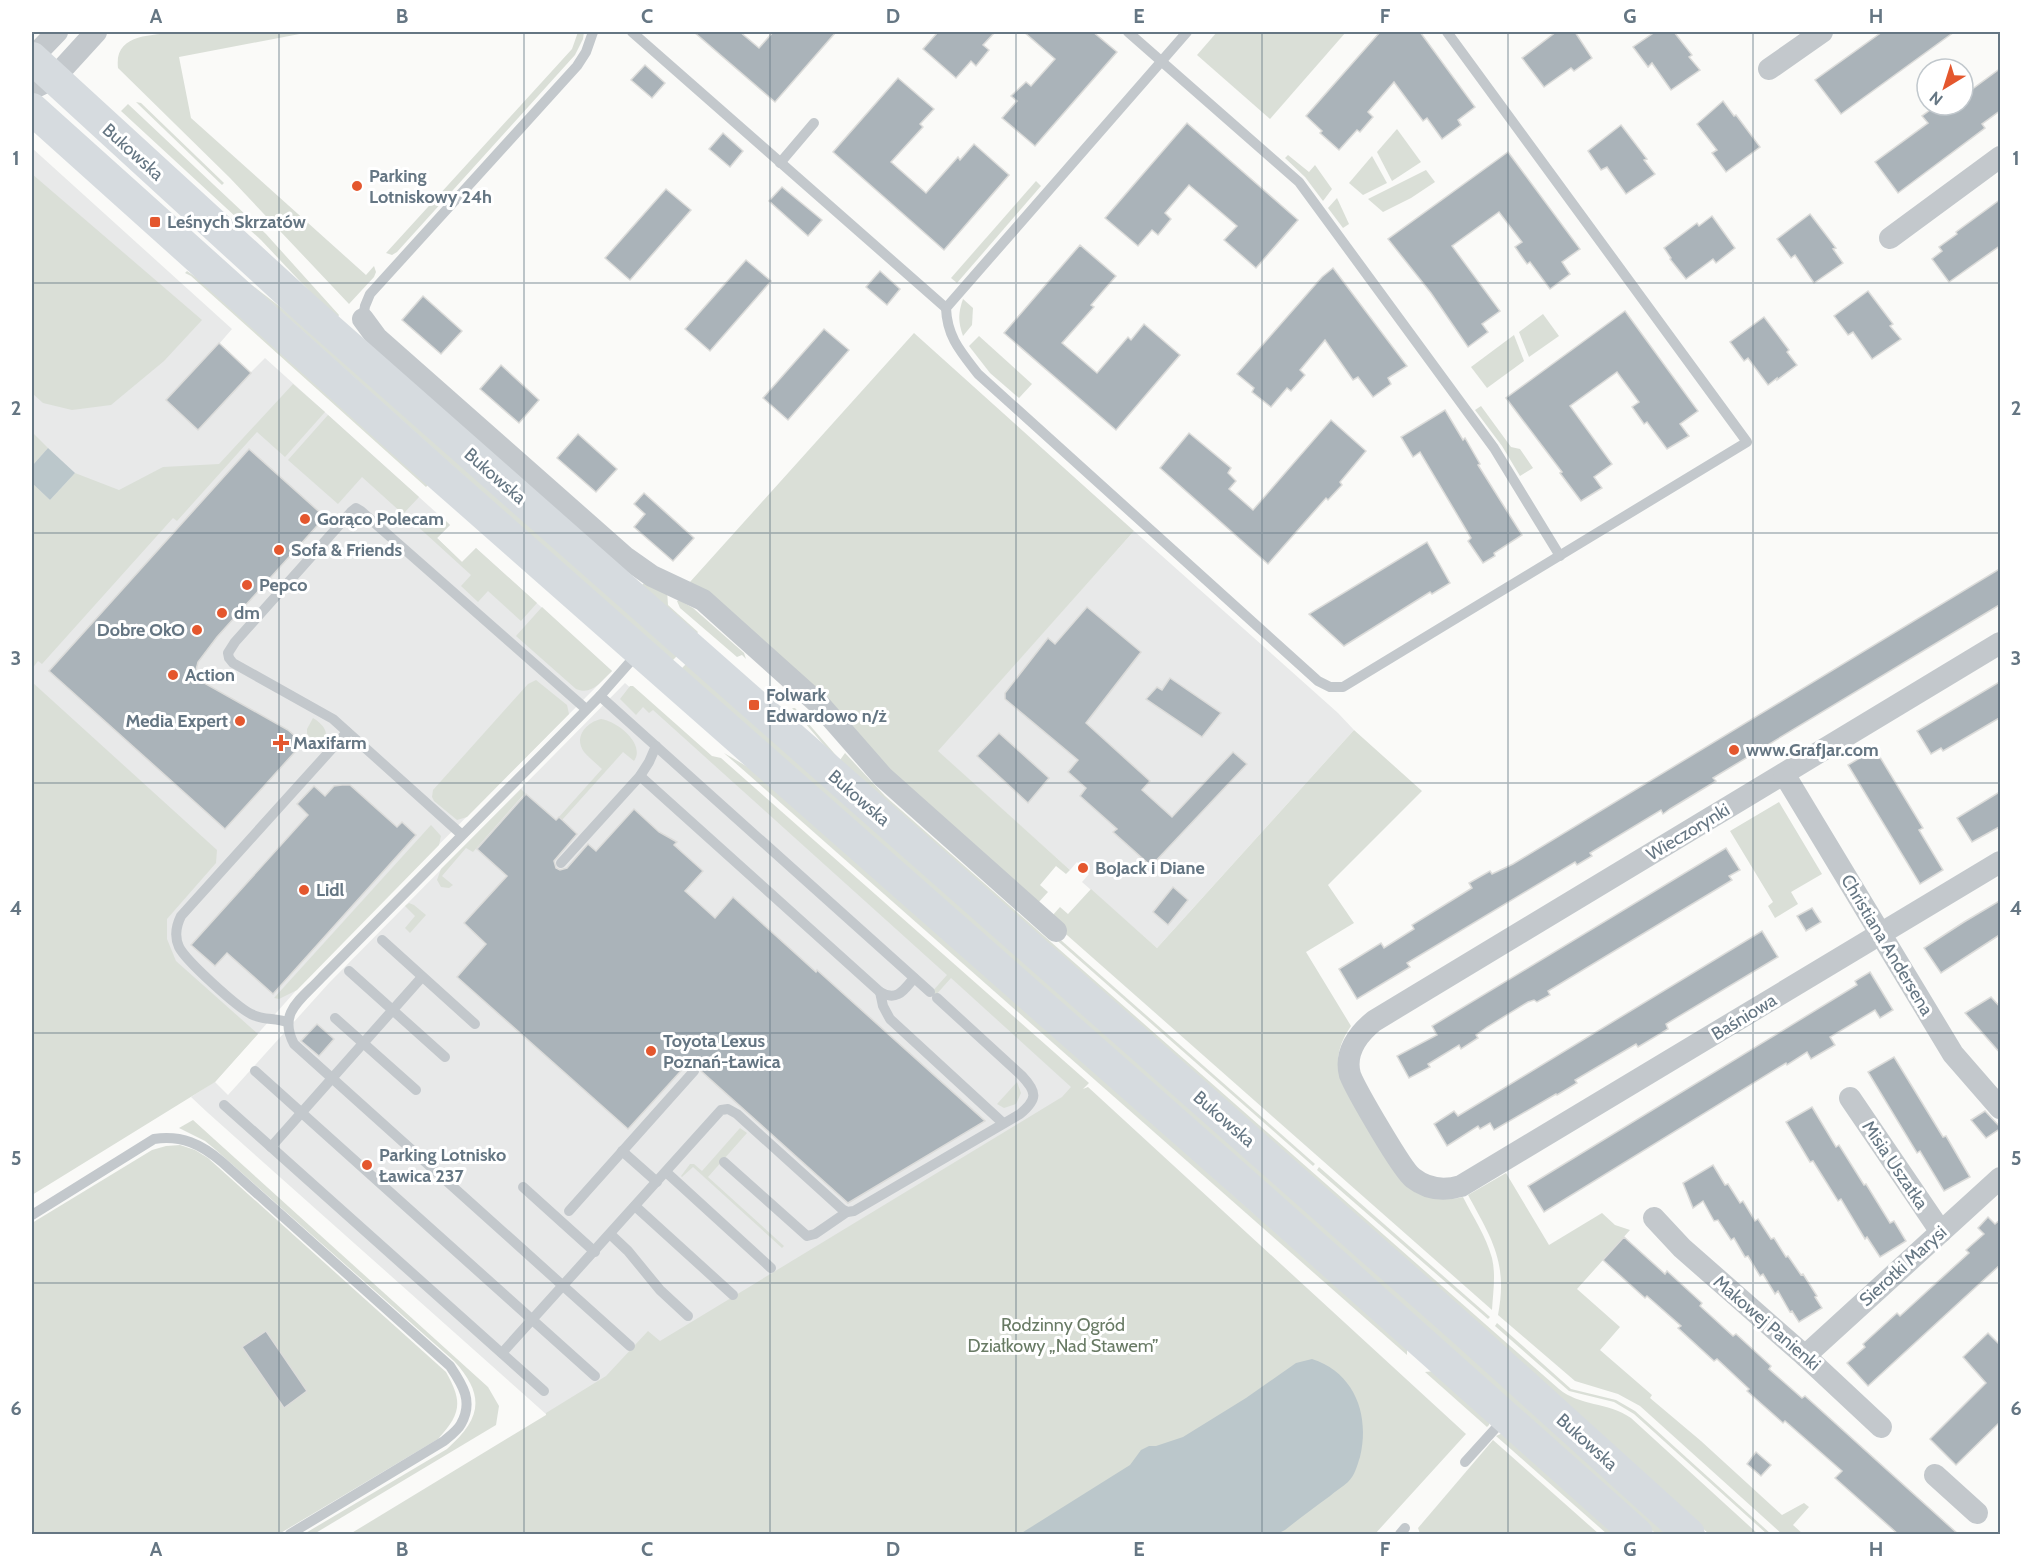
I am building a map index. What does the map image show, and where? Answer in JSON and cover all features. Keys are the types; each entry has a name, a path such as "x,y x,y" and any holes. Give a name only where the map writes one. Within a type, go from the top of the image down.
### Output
{"main road":[{"name":"Bukowska","path":"36,68 304,309 1452,1320 1689,1534"},
{"name":"Bukowska","path":"32,109 315,365 1637,1534"}],"street":[{"path":"36,68 57,32"},
{"path":"36,68 96,32"},
{"path":"1769,69 1822,32"},
{"path":"1890,238 2001,157"},
{"path":"363,319 377,338 625,557 652,576 703,600 820,705 883,777 1056,931"},
{"name":"Wieczorynki","path":"1488,1171 1461,1186 1442,1189 1424,1185 1406,1172 1348,1070 1352,1048 1360,1035 1374,1021 2001,643"},
{"name":"Christiana Andersena","path":"1784,774 1953,1053 2001,1108"},
{"name":"Baśniowa","path":"1488,1171 2001,862"},
{"name":"Misia Uszatka","path":"1850,1098 1941,1232"},
{"name":"Sierotki Marysi","path":"1805,1356 2001,1178"},
{"name":"Makowej Panienki","path":"1654,1218 1682,1248 1805,1356 1881,1427"},
{"path":"1935,1475 1977,1513"}],"lane":[{"path":"363,319 364,306 370,294 577,66 586,52 593,32"},
{"path":"632,32 946,308"},
{"path":"1128,32 1299,182 1494,448 1560,556"},
{"path":"1187,32 946,308 947,323 952,339 978,374 1318,681 1330,687 1343,687 1747,442 1448,32"},
{"path":"780,163 814,123"},
{"path":"461,834 333,719 233,663 229,658 228,653 236,642 356,508 586,710"},
{"path":"630,1346 294,1044 287,1031 287,1022 295,1006 322,976 600,696 640,651"},
{"path":"600,696 934,995 1022,1076 1032,1088 1033,1097 1029,1107 854,1211 848,1212 815,1234 807,1236 724,1162"},
{"path":"287,1022 258,1017 240,1007 185,956 177,940 177,924 189,907 347,732"},
{"path":"561,863 640,776 656,746"},
{"path":"640,776 880,992 888,997 896,995 902,992 914,978"},
{"path":"382,940 475,1024"},
{"path":"349,971 445,1057"},
{"path":"271,1147 422,977"},
{"path":"880,992 883,1006 890,1019 1003,1123"},
{"path":"335,1018 416,1090"},
{"path":"255,1071 595,1376"},
{"path":"569,1211 694,1071"},
{"path":"224,1105 543,1391"},
{"path":"502,1353 721,1110 728,1109 737,1114 848,1212"},
{"path":"32,1215 154,1139 182,1138 206,1148 450,1366 465,1388 466,1406 461,1424 444,1441 290,1534"},
{"path":"622,1151 657,1182"},
{"path":"666,1172 771,1268"},
{"path":"523,1187 595,1252"},
{"path":"635,1206 733,1295"},
{"path":"610,1234 628,1251 660,1290 688,1316"},
{"path":"1465,1462 1506,1416"}],"shaded area":[{"path":"32,148 232,329 219,344 250,373 265,358 450,525 437,538 462,562 476,548 612,671 316,968 215,1082 228,1095 329,983 625,683 1079,1092 547,1415 207,1112 191,1097 214,1082 32,708"},
{"path":"48,448 75,473 50,500 32,483 32,466"},
{"path":"1134,531 1338,713 1354,730 1157,948 1082,882 1089,874 1077,862 1070,870 937,751"},
{"path":"1312,1359 1339,1374 1349,1385 1361,1411 1363,1441 1356,1470 1344,1486 1285,1530 1277,1534 1020,1534 1130,1465 1141,1450 1183,1437 1246,1398 1296,1363"}],"green space":[{"path":"177,32 310,32 179,57 191,118 366,275 374,266 376,272 374,277 349,304 230,178 118,68 118,57 128,42 136,38"},
{"path":"578,32 584,32 575,55 397,252 392,255 386,253 572,49"},
{"path":"1217,32 1346,32 1270,119 1197,55"},
{"path":"136,102 141,103 224,183 222,185"},
{"path":"128,104 266,234 339,315 338,317 641,586 646,581 667,590 668,605 698,632 695,636 332,315 261,240 121,111"},
{"path":"1397,129 1421,162 1392,181 1377,152"},
{"path":"1288,155 1309,172 1315,165 1332,189 1323,201 1305,177 1285,158"},
{"path":"1372,156 1387,183 1363,195 1349,183"},
{"path":"1426,170 1435,182 1411,198 1383,212 1368,199"},
{"path":"32,174 202,320 164,361 111,405 72,410 43,403 32,393"},
{"path":"1036,181 1041,186 957,283 951,278"},
{"path":"1337,198 1349,224 1343,228 1328,208"},
{"path":"187,271 206,284 428,485 426,487 185,273"},
{"path":"249,283 283,309 678,655 671,662"},
{"path":"963,299 973,308 972,325 963,336 959,318"},
{"path":"1543,314 1559,336 1529,357 1519,332"},
{"path":"914,333 1134,531 938,751 1070,870 1066,874 1056,866 1040,885 1048,892 1038,903 899,781 690,582"},
{"path":"1514,335 1524,361 1487,388 1471,367"},
{"path":"979,336 1032,384 1019,398 990,373 969,346"},
{"path":"293,384 325,412 285,457 257,432 177,521 173,518 42,664 38,661 32,669 32,483 50,500 75,473 119,490 163,467 219,464"},
{"path":"1481,406 1511,447 1520,449 1533,468 1520,476 1502,446 1475,410"},
{"path":"328,415 419,497 403,514 362,477 338,504 288,460"},
{"path":"32,432 48,448 32,466"},
{"path":"441,516 450,525 437,538 462,562 476,548 537,603 521,621 488,591 478,602 461,586 471,575 415,524 417,522 430,528"},
{"path":"677,601 693,608 744,653 746,659 742,655 737,657 680,608"},
{"path":"542,607 612,671 592,689 582,691 576,689 516,636"},
{"path":"687,663 1671,1534 1656,1534 680,670"},
{"path":"536,680 567,705 569,714 467,817 457,820 434,801 433,790 528,684"},
{"path":"32,682 217,850 216,863 167,919 167,939 176,961 258,1034 215,1082 32,1195"},
{"name":"Rodzinny Ogród Działkowy „Nad Stawem”","path":"630,686 633,686 712,756 721,758 1089,1083 1083,1089 1088,1087 1466,1434 1375,1534 350,1534 606,1376 648,1331 660,1341 1062,1097 1071,1087 951,978 934,997 930,994 947,975 653,710 649,713 643,707 636,715 620,699"},
{"path":"792,708 795,708 840,760 845,753 885,796 1559,1389 1575,1398 1613,1409 1631,1418 1758,1534 1709,1534 842,766"},
{"path":"313,718 321,724 326,735 320,748 307,734"},
{"path":"601,719 615,724 628,734 637,754 634,761 623,752 562,820 559,817 602,769 584,752 580,741 583,731 591,723"},
{"path":"1354,730 1422,791 1328,885 1354,923 1306,952 1351,1026 1340,1048 1339,1072 1415,1192 1438,1199 1463,1197 1479,1227 1493,1264 1492,1310 1059,928 1052,916 1060,907 1068,914 1091,889 1157,948"},
{"path":"724,753 758,773 1407,1349 1407,1355"},
{"path":"521,789 525,793 473,852 466,848 442,876 453,885 449,888 441,887 437,880 441,869"},
{"path":"1779,802 1822,874 1791,892 1798,904 1775,918 1768,906 1773,902 1730,831"},
{"path":"431,825 441,836 439,845 297,990 279,999 274,998"},
{"path":"409,903 426,915 410,933 405,928 415,916 405,906"},
{"path":"1054,934 1315,1164 1313,1166 1052,936"},
{"path":"1017,1082 1021,1093 1016,1104 1004,1108 997,1104"},
{"path":"193,1120 488,1387 499,1406 496,1425 314,1534 304,1534 447,1449 467,1428 473,1417 475,1396 471,1385 454,1361 216,1150 205,1141 179,1128"},
{"path":"740,1128 747,1133 708,1177 784,1246 782,1248 693,1167 681,1176 690,1164 694,1164 702,1171"},
{"path":"180,1145 208,1158 446,1372 457,1400 455,1415 438,1439 279,1534 32,1534 32,1223 152,1150"},
{"path":"1319,1167 1490,1317 1488,1319 1317,1170"},
{"path":"1506,1173 1549,1245 1602,1213 1615,1225 1630,1230 1577,1289 1620,1327 1600,1350 1652,1395 1650,1398 1782,1515 1804,1503 1809,1507 1793,1525 1803,1534 1782,1534 1640,1406 1618,1394 1575,1381 1498,1315 1501,1280 1496,1252 1468,1195"},
{"path":"1497,1323 1571,1389 1616,1400 1635,1411 1771,1534 1767,1534 1634,1414 1614,1402 1569,1391 1495,1326"},
{"path":"1435,1371 1489,1419 1487,1427 1425,1372"},
{"path":"1505,1432 1618,1534 1607,1534 1496,1436"},
{"path":"1493,1440 1599,1534 1420,1534 1418,1528"}],"building":[{"path":"694,32 740,32 759,48 773,32 836,32 775,102"},
{"path":"938,32 995,32 983,45 989,50 976,66 971,61 956,78 923,49"},
{"path":"1024,32 1093,32 1117,52 1035,146 1002,118 1017,101 1011,96 1026,82 1031,86 1055,59"},
{"path":"1380,32 1420,32 1475,107 1458,120 1461,125 1442,139 1427,118 1423,121 1394,82 1368,112 1373,117 1360,132 1357,130 1339,150 1306,116"},
{"path":"1556,32 1575,32 1592,58 1574,71 1571,68 1544,87 1522,58"},
{"path":"1655,32 1674,32 1692,55 1689,57 1700,70 1671,90 1652,63 1648,67 1633,47"},
{"path":"1882,32 1954,32 1920,57 1915,57 1915,60 1841,114 1815,80"},
{"path":"645,65 665,83 652,98 631,80"},
{"path":"2001,68 2001,110 1982,124 1985,128 1898,193 1875,162 1928,123 1923,117 1975,117 1975,87"},
{"path":"898,78 934,109 920,124 923,127 891,162 926,193 958,157 960,160 974,144 1009,175 944,250 833,152"},
{"path":"1723,101 1760,147 1726,172 1712,153 1717,150 1697,124"},
{"path":"1187,123 1298,220 1256,268 1224,240 1237,226 1189,185 1165,213 1171,219 1158,235 1152,230 1138,246 1105,218"},
{"path":"1621,125 1647,159 1644,160 1655,174 1626,194 1607,167 1601,170 1588,151"},
{"path":"723,133 743,151 730,167 709,149"},
{"path":"1508,152 1580,249 1562,262 1570,274 1550,289 1530,262 1527,264 1515,247 1522,242 1499,212 1452,246 1500,311 1482,324 1488,332 1468,347 1431,293 1388,239"},
{"path":"782,187 822,220 808,236 769,201"},
{"path":"666,189 691,210 630,280 605,258"},
{"path":"2001,199 2001,245 1949,282 1932,259 1942,251 1939,247"},
{"path":"1810,214 1836,248 1833,249 1843,263 1814,283 1795,255 1791,258 1777,239"},
{"path":"1712,216 1735,248 1716,263 1713,259 1686,279 1664,248 1697,223 1699,226"},
{"path":"1080,245 1116,276 1091,305 1094,307 1062,343 1097,373 1128,337 1131,340 1144,324 1180,355 1116,430 1004,333"},
{"path":"746,260 771,281 710,351 685,329"},
{"path":"1333,268 1407,366 1388,378 1391,384 1373,397 1358,377 1353,380 1325,340 1300,370 1305,375 1291,391 1287,388 1271,407 1252,392 1254,388 1237,374 1322,277"},
{"path":"880,271 900,289 887,305 866,287"},
{"path":"1868,291 1893,324 1890,326 1901,339 1872,359 1853,332 1848,335 1834,316"},
{"path":"423,296 462,331 441,354 402,320"},
{"path":"1625,311 1698,411 1680,424 1689,436 1667,449 1647,422 1644,424 1632,407 1639,402 1617,372 1570,406 1612,464 1594,477 1602,488 1581,501 1506,398"},
{"path":"1764,317 1789,350 1787,352 1797,365 1768,385 1748,358 1744,361 1730,342"},
{"path":"824,329 849,350 788,420 763,398"},
{"path":"219,343 251,373 198,430 166,400"},
{"path":"501,365 539,400 519,423 480,389"},
{"path":"1445,410 1463,440 1465,438 1480,464 1478,465 1522,535 1483,563 1468,541 1471,538 1420,452 1413,457 1401,437"},
{"path":"1331,420 1366,451 1340,482 1342,485 1328,500 1326,498 1268,564 1160,468 1189,433 1231,468 1228,473 1236,481 1229,489 1253,510"},
{"path":"578,434 617,469 596,492 557,458"},
{"path":"249,449 325,517 217,637 198,662 195,674 204,683 288,730 303,743 225,829 49,671"},
{"path":"644,493 694,538 673,561 634,527 645,514 634,504"},
{"path":"1427,542 1450,583 1432,594 1430,592 1344,646 1309,614"},
{"path":"2001,568 2001,604 1713,778 1716,781 1663,814 1661,810 1590,853 1592,856 1577,865 1575,862 1407,963 1410,967 1357,999 1339,969 1381,943 1384,948 1414,929 1412,925 1472,888 1469,883 1490,871 1492,874 1513,864"},
{"path":"1087,607 1141,652 1086,723 1150,781 1142,790 1172,817 1233,752 1247,764 1151,866 1113,832 1117,829 1080,796 1086,788 1068,772 1078,760 1005,699 1005,693 1048,638 1055,644"},
{"path":"1170,678 1221,713 1202,737 1146,699 1157,687 1162,690"},
{"path":"2001,681 2001,717 1943,751 1941,748 1931,754 1917,731"},
{"path":"999,733 1049,778 1028,803 977,756"},
{"path":"1875,749 1923,828 1919,830 1943,870 1920,884 1848,765"},
{"name":"Lidl","path":"350,785 397,827 402,822 416,835 273,994 227,953 215,966 191,945 308,815 297,804 314,786 325,796 334,786"},
{"path":"2001,791 2001,826 1972,842 1957,818"},
{"path":"526,794 556,820 559,817 577,834 554,861 556,868 560,870 567,868 588,844 596,851 634,809 659,832 677,842 674,845 703,871 685,891 715,918 733,897 985,1121 848,1203 701,1071 699,1066 690,1061 628,1129 457,977 486,944 464,923 507,876 477,849"},
{"path":"1726,848 1740,870 1729,876 1732,880 1548,991 1550,995 1537,1002 1534,1000 1528,1002 1487,1027 1476,1035 1478,1038 1461,1049 1459,1045 1428,1064 1430,1067 1409,1078 1397,1056 1437,1035 1432,1026"},
{"path":"1173,887 1188,900 1168,925 1153,912"},
{"path":"2001,900 2001,934 1941,973 1924,948"},
{"path":"1812,908 1821,922 1806,931 1797,916"},
{"path":"1762,931 1778,957 1666,1024 1668,1029 1638,1047 1636,1044 1575,1080 1577,1083 1557,1095 1494,1130 1490,1123 1480,1129 1478,1126 1447,1146 1434,1124 1454,1111 1458,1116"},
{"path":"1870,972 1893,1010 1880,1018 1875,1010 1830,1037 1835,1045 1811,1059 1807,1052 1787,1065 1786,1063 1544,1212 1528,1186 1857,985 1855,981"},
{"path":"1991,997 2001,1008 2001,1054 1965,1013"},
{"path":"317,1024 334,1039 319,1056 301,1041"},
{"path":"1894,1057 1970,1177 1944,1191 1920,1151 1917,1153 1868,1072"},
{"path":"1812,1107 1836,1147 1839,1145 1890,1223 1894,1221 1906,1241 1880,1257 1867,1237 1865,1239 1841,1199 1838,1201 1813,1161 1810,1162 1786,1122"},
{"path":"1985,1111 2001,1128 1986,1138 1971,1120"},
{"path":"1713,1165 1725,1185 1728,1184 1740,1203 1743,1201 1755,1221 1758,1219 1771,1239 1774,1238 1786,1257 1788,1256 1801,1275 1803,1274 1822,1308 1799,1322 1792,1311 1790,1312 1778,1291 1775,1294 1763,1274 1760,1276 1748,1256 1745,1257 1734,1238 1731,1240 1718,1220 1714,1221 1703,1201 1693,1208 1683,1183"},
{"path":"1988,1217 1995,1224 2001,1219 2001,1264 1868,1386 1847,1363 1865,1347 1863,1344 1897,1313 1900,1316 1969,1253 1966,1250 1984,1234 1978,1228"},
{"path":"1624,1237 1665,1274 1667,1271 1702,1303 1700,1306 1733,1336 1736,1334 1771,1366 1769,1369 1802,1398 1805,1396 1958,1534 1898,1534 1835,1478 1842,1471 1785,1421 1783,1423 1747,1391 1749,1389 1717,1359 1714,1361 1678,1328 1681,1326 1647,1296 1645,1298 1603,1260"},
{"path":"266,1331 307,1391 284,1408 242,1347"},
{"path":"1988,1333 2001,1346 2001,1421 1956,1465 1930,1439 1986,1383 1963,1357"},
{"path":"1756,1452 1771,1465 1761,1476 1747,1464"}],"place":[{"name":"Parking Lotniskowy 24h","path":"357,186"},
{"name":"Leśnych Skrzatów","path":"155,222"},
{"name":"Gorąco Polecam","path":"305,519"},
{"name":"Sofa & Friends","path":"279,550"},
{"name":"Pepco","path":"247,585"},
{"name":"dm","path":"222,613"},
{"name":"Dobre OkO","path":"197,630"},
{"name":"Action","path":"173,675"},
{"name":"Folwark Edwardowo n/ż","path":"754,705"},
{"name":"Media Expert","path":"240,721"},
{"name":"Maxifarm","path":"281,743"},
{"name":"www.GrafJar.com","path":"1734,750"},
{"name":"BoJack i Diane","path":"1083,868"},
{"name":"Lidl","path":"304,890"},
{"name":"Toyota Lexus Poznań-Ławica","path":"651,1051"},
{"name":"Parking Lotnisko Ławica 237","path":"367,1165"}]}
